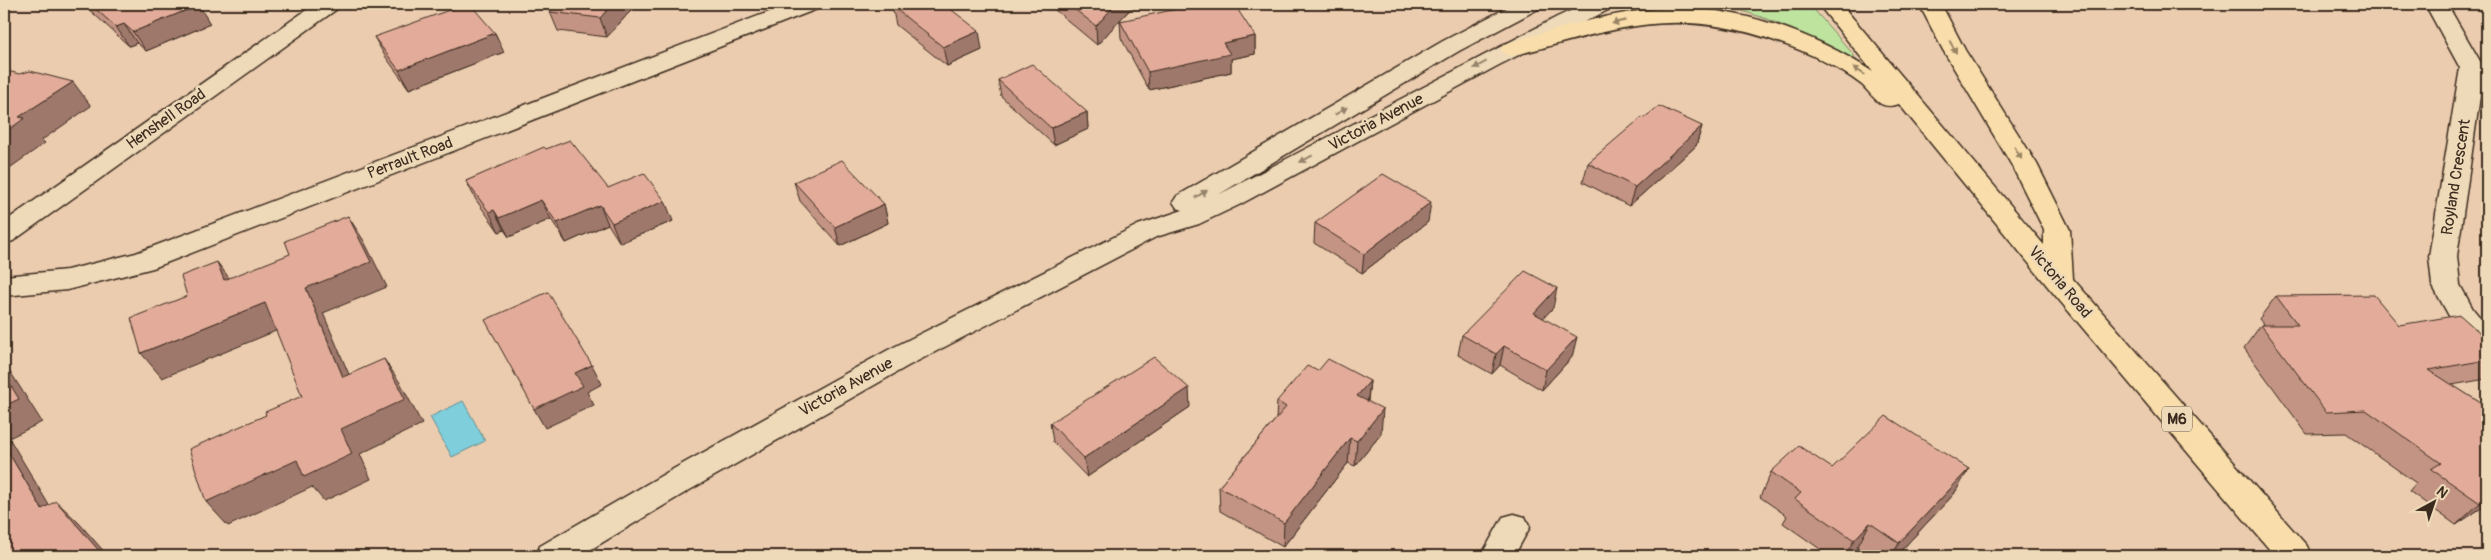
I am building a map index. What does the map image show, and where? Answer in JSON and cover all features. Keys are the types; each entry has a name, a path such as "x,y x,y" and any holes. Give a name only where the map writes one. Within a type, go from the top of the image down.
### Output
{"main road":[{"name":"Victoria Road","path":"1829,4 2059,280 2295,556"},
{"path":"1930,4 1954,50 1994,111 2024,164 2057,230 2059,280"},
{"path":"1512,49 1637,18 1670,15 1722,21 1788,38 1814,48 1854,68 1879,86 1907,119 1948,147"}],"street":[{"name":"Henshell Road","path":"4,235 329,4"},
{"name":"Perrault Road","path":"4,286 67,280 142,261 809,4"},
{"name":"Victoria Avenue","path":"552,556 677,482 898,358 1147,231 1181,206 1451,46 1530,4"},
{"name":"Victoria Avenue","path":"1147,231 1176,224 1226,201 1512,49 1602,4"},
{"name":"Royland Crescent","path":"2436,4 2480,71 2443,256 2446,284 2463,316 2487,346"},
{"path":"1497,556 1514,527"}],"green space":[{"path":"1685,4 1809,4 1853,54 1858,63 1805,35 1763,18 1725,7"}],"water":[{"path":"463,401 485,441 452,457 430,417"}],"building":[{"path":"90,4 199,5 133,32 124,24 116,27"},
{"path":"470,4 495,33 399,70 374,37"},
{"path":"558,4 613,4 600,18 550,12"},
{"path":"897,4 944,4 979,31 943,47 892,6"},
{"path":"1068,4 1116,4 1096,26"},
{"path":"1201,4 1234,4 1255,36 1223,43 1230,54 1148,72 1120,21"},
{"path":"1032,64 1087,112 1051,128 998,80"},
{"path":"4,70 19,74 30,71 73,82 19,117 25,118 4,133"},
{"path":"1659,106 1702,126 1635,187 1588,163 1642,117 1644,118"},
{"path":"570,140 608,188 644,173 665,201 612,223 600,205 557,223 541,200 499,218 494,210 489,212 466,181 544,147 546,149"},
{"path":"842,160 884,204 835,227 794,182"},
{"path":"1383,174 1431,202 1364,254 1315,223"},
{"path":"348,216 371,262 306,288 343,377 384,359 405,399 341,429 352,454 304,477 297,460 206,502 189,449 266,415 265,412 302,396 265,303 141,353 131,318 187,296 181,276 217,262 224,280 290,254 285,241"},
{"path":"1525,271 1557,288 1534,313 1577,337 1546,370 1504,346 1496,354 1462,335"},
{"path":"548,292 592,365 575,373 583,386 534,409 485,320"},
{"path":"2374,295 2399,325 2460,315 2487,339 2487,360 2429,370 2487,407 2487,498 2480,503 2431,469 2441,463 2366,410 2326,412 2261,325 2298,325 2276,296"},
{"path":"1154,357 1189,388 1084,458 1050,423"},
{"path":"1328,359 1370,381 1357,396 1383,409 1357,441 1350,438 1284,523 1219,487 1286,407 1277,401 1307,366 1318,371"},
{"path":"4,374 19,399 4,406"},
{"path":"1886,416 1969,469 1899,543 1870,523 1854,540 1795,499 1801,493 1771,472 1799,446 1832,468"},
{"path":"4,445 42,509 56,501 101,553 95,556 4,556"}]}
